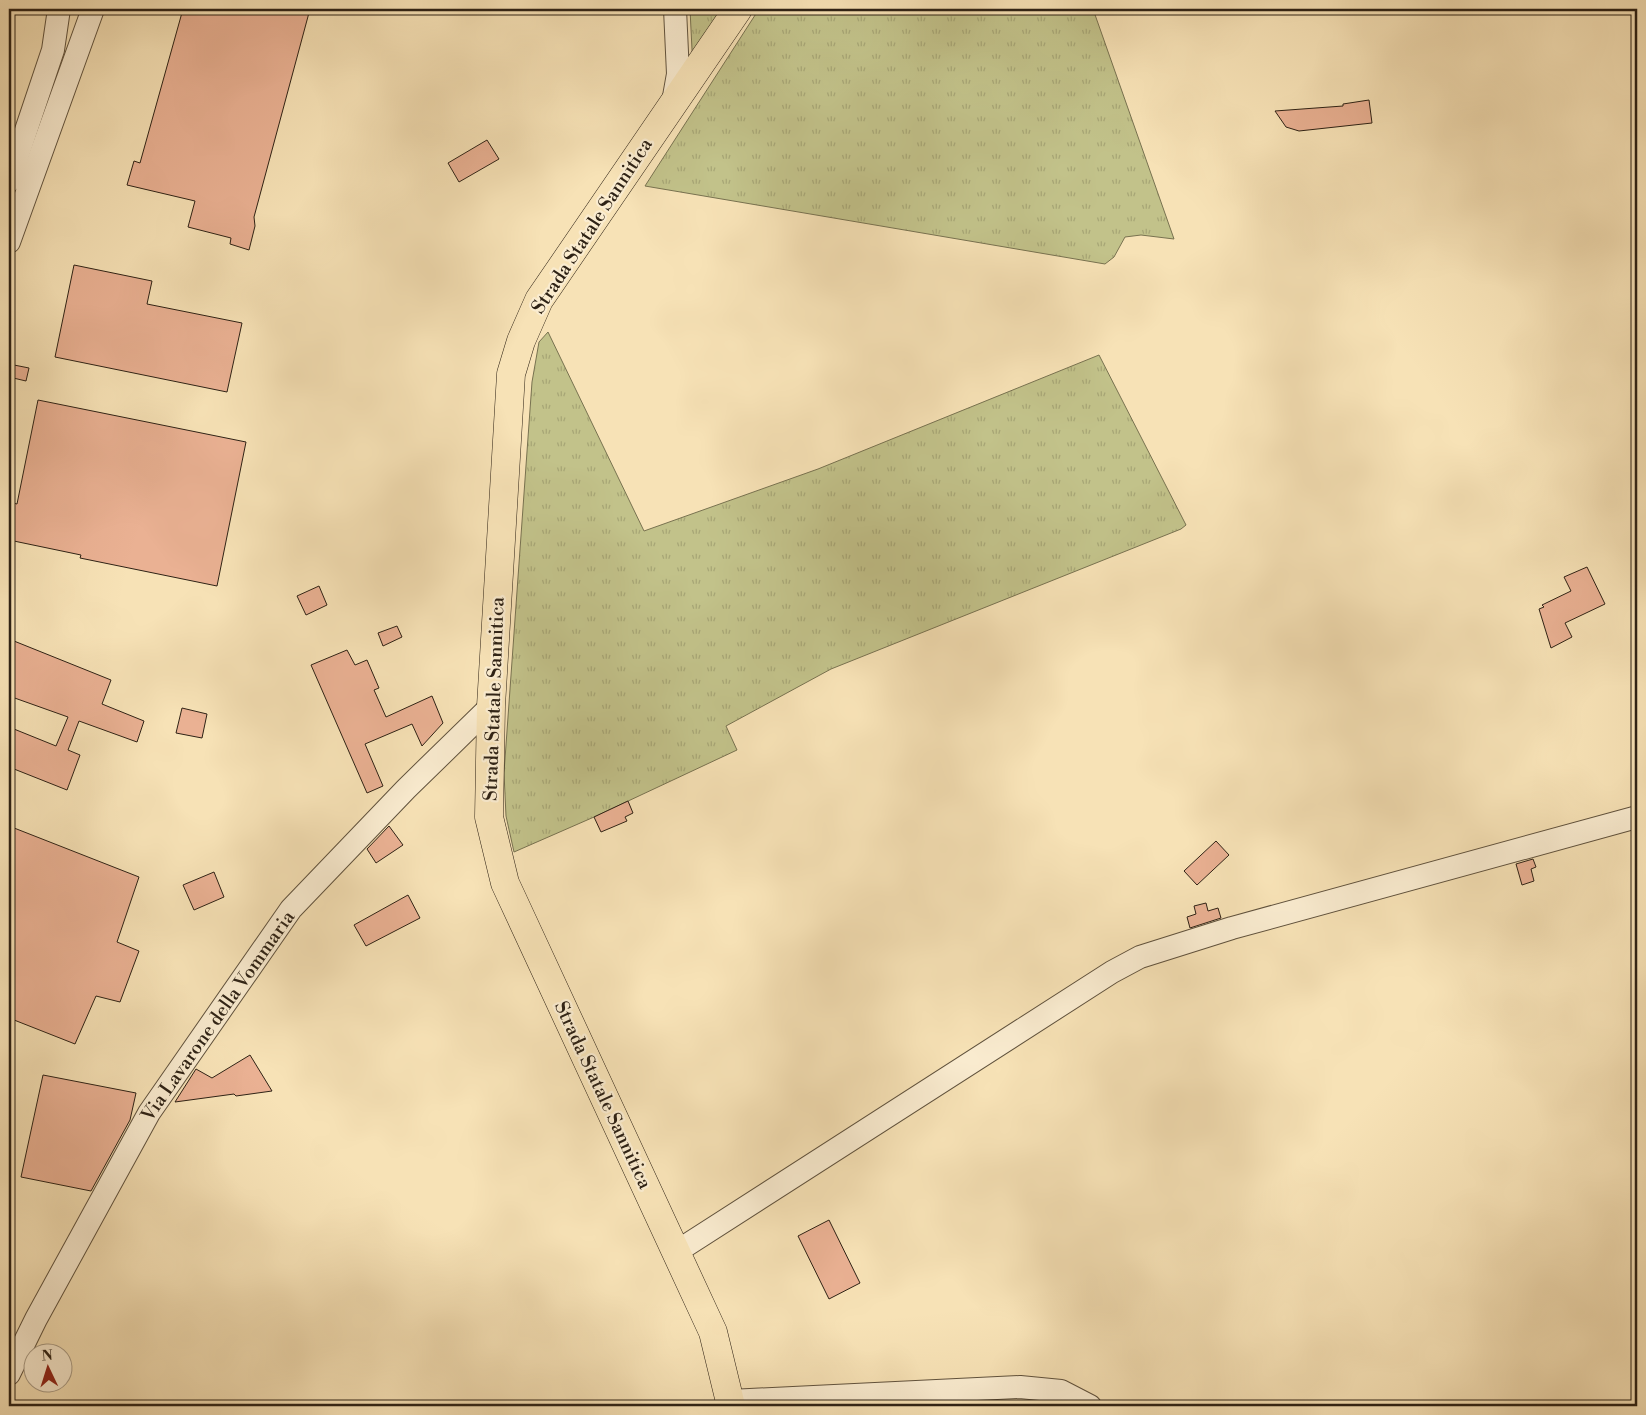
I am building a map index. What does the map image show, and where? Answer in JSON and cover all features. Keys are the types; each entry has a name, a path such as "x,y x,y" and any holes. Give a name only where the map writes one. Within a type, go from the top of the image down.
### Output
{"main road":[{"name":"Strada Statale Sannitica","path":"731,1404 713,1332 505,884 489,817 491,706 511,374 521,340 539,300 738,9"}],"street":[{"path":"9,181 53,50 60,9"},
{"path":"9,242 93,9"},
{"path":"672,105 678,74 675,9"},
{"name":"Via Lavarone della Vommaria","path":"9,1374 36,1319 149,1113 291,909 406,789 491,706"},
{"path":"676,1252 1112,972 1140,957 1232,928 1637,817"},
{"path":"731,1404 1020,1387 1061,1391 1090,1406"}],"green space":[{"path":"690,9 733,9 693,70"},
{"path":"759,9 1093,9 1174,239 1141,235 1125,237 1114,257 1105,264 645,186"},
{"path":"548,332 644,531 818,469 1099,355 1186,525 1181,529 831,669 726,726 737,750 514,852 506,816 504,773 532,382 539,342"}],"building":[{"path":"183,9 310,9 254,217 255,226 249,250 230,244 231,238 188,227 195,201 127,185 134,161 140,163"},
{"path":"1369,100 1372,123 1299,131 1286,127 1275,111 1343,106 1343,104"},
{"path":"487,140 499,159 459,182 448,163"},
{"path":"74,265 152,281 147,304 242,323 227,392 55,357"},
{"path":"9,364 29,368 26,381 9,377"},
{"path":"38,400 246,442 217,586 80,558 81,555 9,540 9,502 17,504"},
{"path":"1587,567 1605,604 1565,623 1572,637 1551,648 1539,609 1544,607 1542,605 1571,591 1564,577"},
{"path":"319,586 327,605 306,615 297,596"},
{"path":"397,626 402,637 383,646 378,633"},
{"path":"9,639 111,680 102,704 144,721 137,742 79,721 68,750 80,755 67,790 9,767 9,727 56,746 68,717 9,696"},
{"path":"347,650 355,665 367,660 379,688 374,690 386,717 432,696 443,723 422,746 412,724 365,744 383,786 367,793 311,665"},
{"path":"182,708 207,714 202,738 176,733"},
{"path":"628,801 633,813 625,817 627,821 601,832 594,817"},
{"path":"9,826 139,877 117,942 139,951 120,1002 96,996 75,1044 9,1018"},
{"path":"389,826 403,845 376,863 367,849"},
{"path":"1216,841 1229,855 1197,885 1184,871"},
{"path":"1533,859 1536,867 1531,869 1534,881 1522,885 1516,864"},
{"path":"214,872 224,897 194,910 183,885"},
{"path":"408,895 420,918 366,946 354,925"},
{"path":"1206,903 1208,911 1218,908 1221,918 1190,928 1187,917 1196,914 1194,906"},
{"path":"250,1055 272,1091 175,1102 196,1069 212,1078"},
{"path":"43,1075 136,1093 130,1120 91,1191 21,1177"},
{"path":"829,1220 860,1283 829,1299 798,1236"}]}
